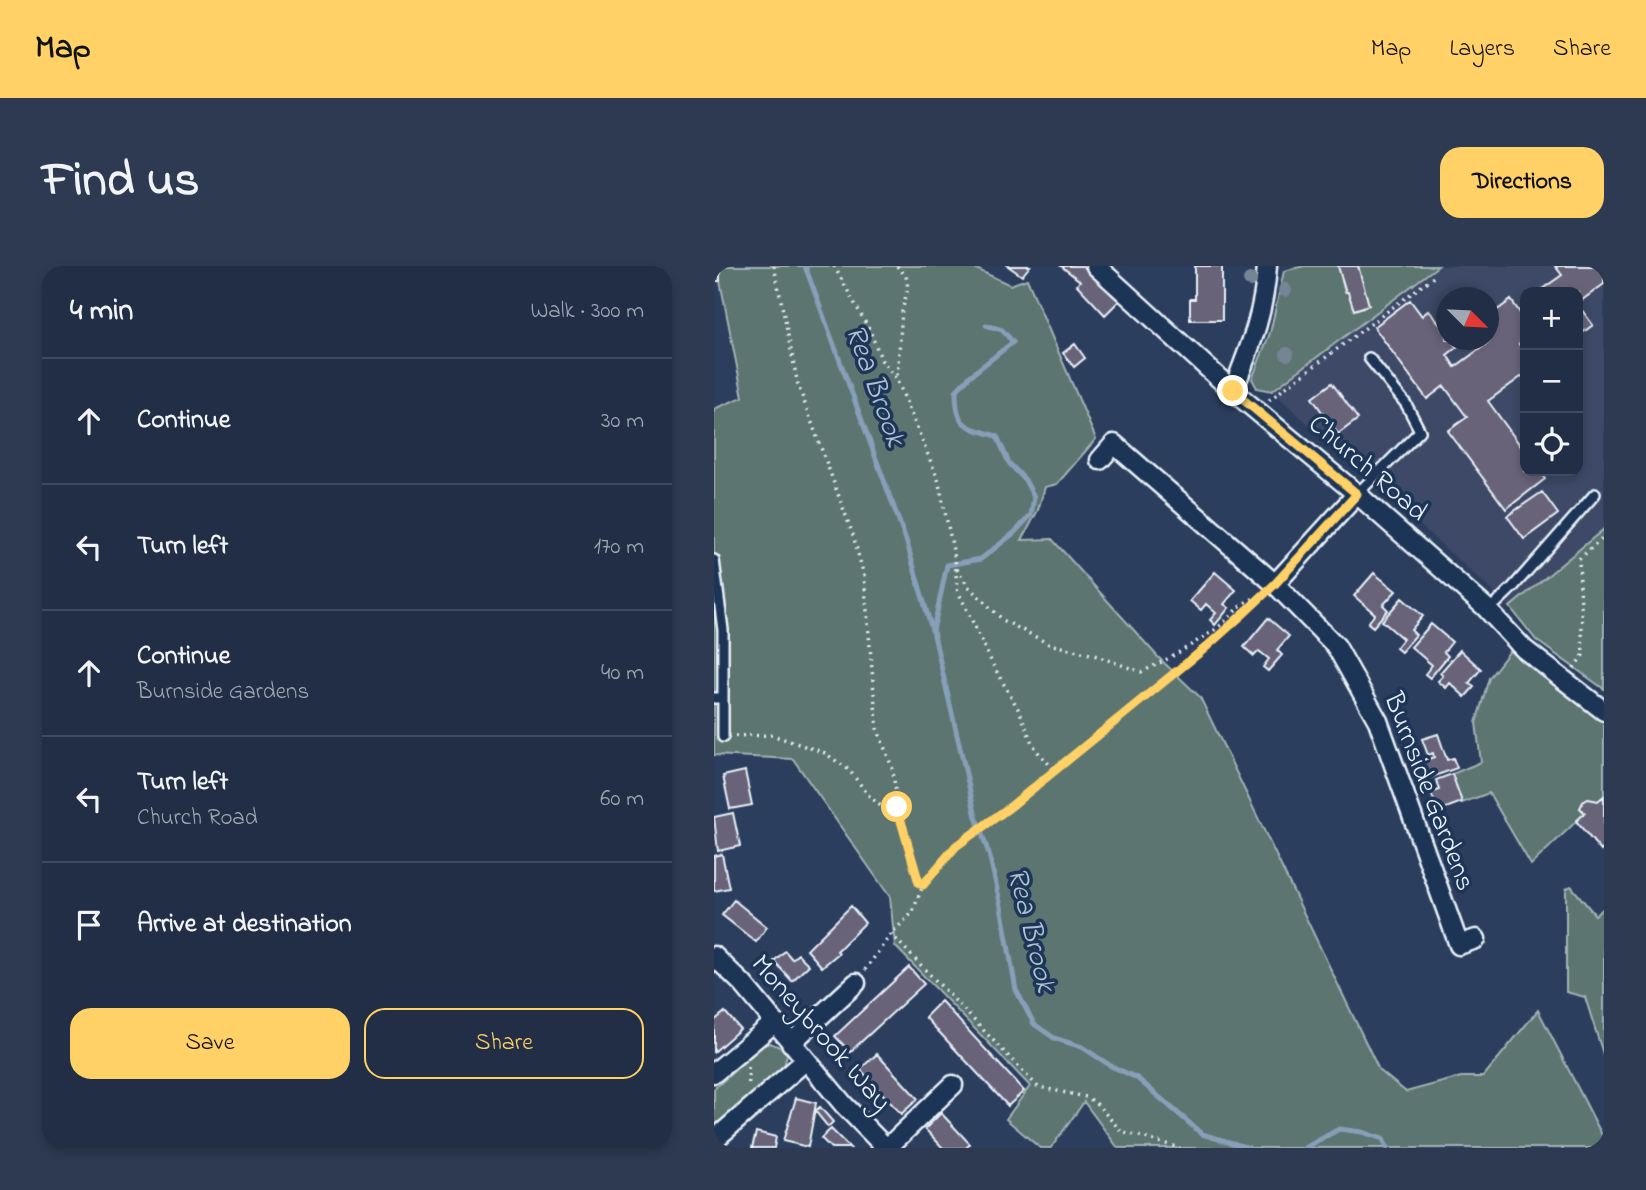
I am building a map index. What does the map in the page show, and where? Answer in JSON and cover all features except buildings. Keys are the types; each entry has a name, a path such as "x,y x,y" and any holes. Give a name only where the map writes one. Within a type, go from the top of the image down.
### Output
{"street":[{"name":"Church Road","path":"1097,266 1233,391 1357,494 1489,610 1524,649 1604,711"},
{"path":"1233,391 1259,325 1267,266"},
{"name":"Burnside Gardens","path":"1100,460 1114,444 1275,584 1336,646 1378,721 1459,946 1476,939"},
{"path":"1275,584 1357,494"},
{"name":"Moneybrook Way","path":"714,956 743,984 844,1105 886,1148"},
{"path":"791,1043 856,983"},
{"path":"714,1073 774,1023"},
{"path":"714,1140 806,1061"},
{"path":"886,1148 953,1086"}],"lane":[{"path":"1357,494 1420,431 1406,404 1369,358"},
{"path":"1489,610 1513,587 1595,494"},
{"path":"714,560 723,630 718,698 723,737"}],"path":[{"path":"774,266 798,385 853,535 864,576 877,728 893,770 897,807 919,883 923,885"},
{"path":"834,266 870,331 882,361 897,380 938,479 955,559 957,589 994,667 1020,712 1032,743 1055,770"},
{"path":"897,266 906,276 908,288 902,311 897,380"},
{"path":"1257,411 1436,275"},
{"path":"1564,680 1583,655 1579,559 1604,537"},
{"path":"956,568 968,586 1003,620 1049,644 1094,655 1141,672 1165,662 1176,652 1215,630 1248,600 1258,598"},
{"path":"856,983 891,934 912,913 923,885 956,846 1010,807 1204,649 1275,584"},
{"path":"723,737 772,735 825,753 849,770 870,796 902,824"},
{"path":"891,934 1038,1087 1086,1097 1096,1102 1121,1131 1180,1148"},
{"path":"743,1049 748,1055 749,1098 755,1105"}],"shaded area":[{"path":"1438,266 1604,266 1604,529 1510,607 1272,391"}],"green space":[{"path":"720,266 970,266 1010,285 1027,279 1096,439 1057,484 1045,487 1038,510 1022,540 1052,539 1158,657 1200,697 1379,1070 1406,1092 1461,1077 1483,1077 1538,1010 1604,1139 1604,1148 1118,1148 1084,1102 1051,1148 1040,1148 1006,1119 1030,1086 895,946 890,897 793,759 714,755 714,409 743,397 720,281"},
{"path":"1304,266 1338,266 1345,292 1348,292 1354,310 1369,305 1358,266 1438,266 1272,391 1257,388 1252,379 1270,333 1284,271"},
{"path":"1604,529 1604,689 1536,640 1510,607"},
{"path":"1510,651 1604,720 1604,796 1598,801 1589,799 1583,802 1580,808 1585,813 1531,865 1489,793 1462,803 1452,774 1481,762 1476,723 1489,678"},
{"path":"1571,886 1595,915 1604,908 1604,1057 1585,997 1566,992 1566,889"},
{"path":"770,1043 782,1048 787,1054 783,1071 714,1132 714,1089 762,1046"}],"waterway":[{"name":"Rea Brook","path":"805,266 906,540 932,630"},
{"name":"Rea Brook","path":"986,325 1002,330 1013,342 970,376 956,391 958,412 964,424 997,436 1009,463 1025,480 1034,497 1031,515 1014,533 981,559 947,565 933,631 976,817 989,854 1016,990 1034,1024 1054,1038 1082,1047 1111,1066 1137,1078 1202,1134 1249,1148"},
{"name":"Rea Brook","path":"1305,1148 1339,1129 1362,1132 1383,1139 1387,1148"}],"route":[{"path":"897,807 919,883 923,885 956,846 1010,807 1242,615 1275,584 1357,494 1233,391"}]}
